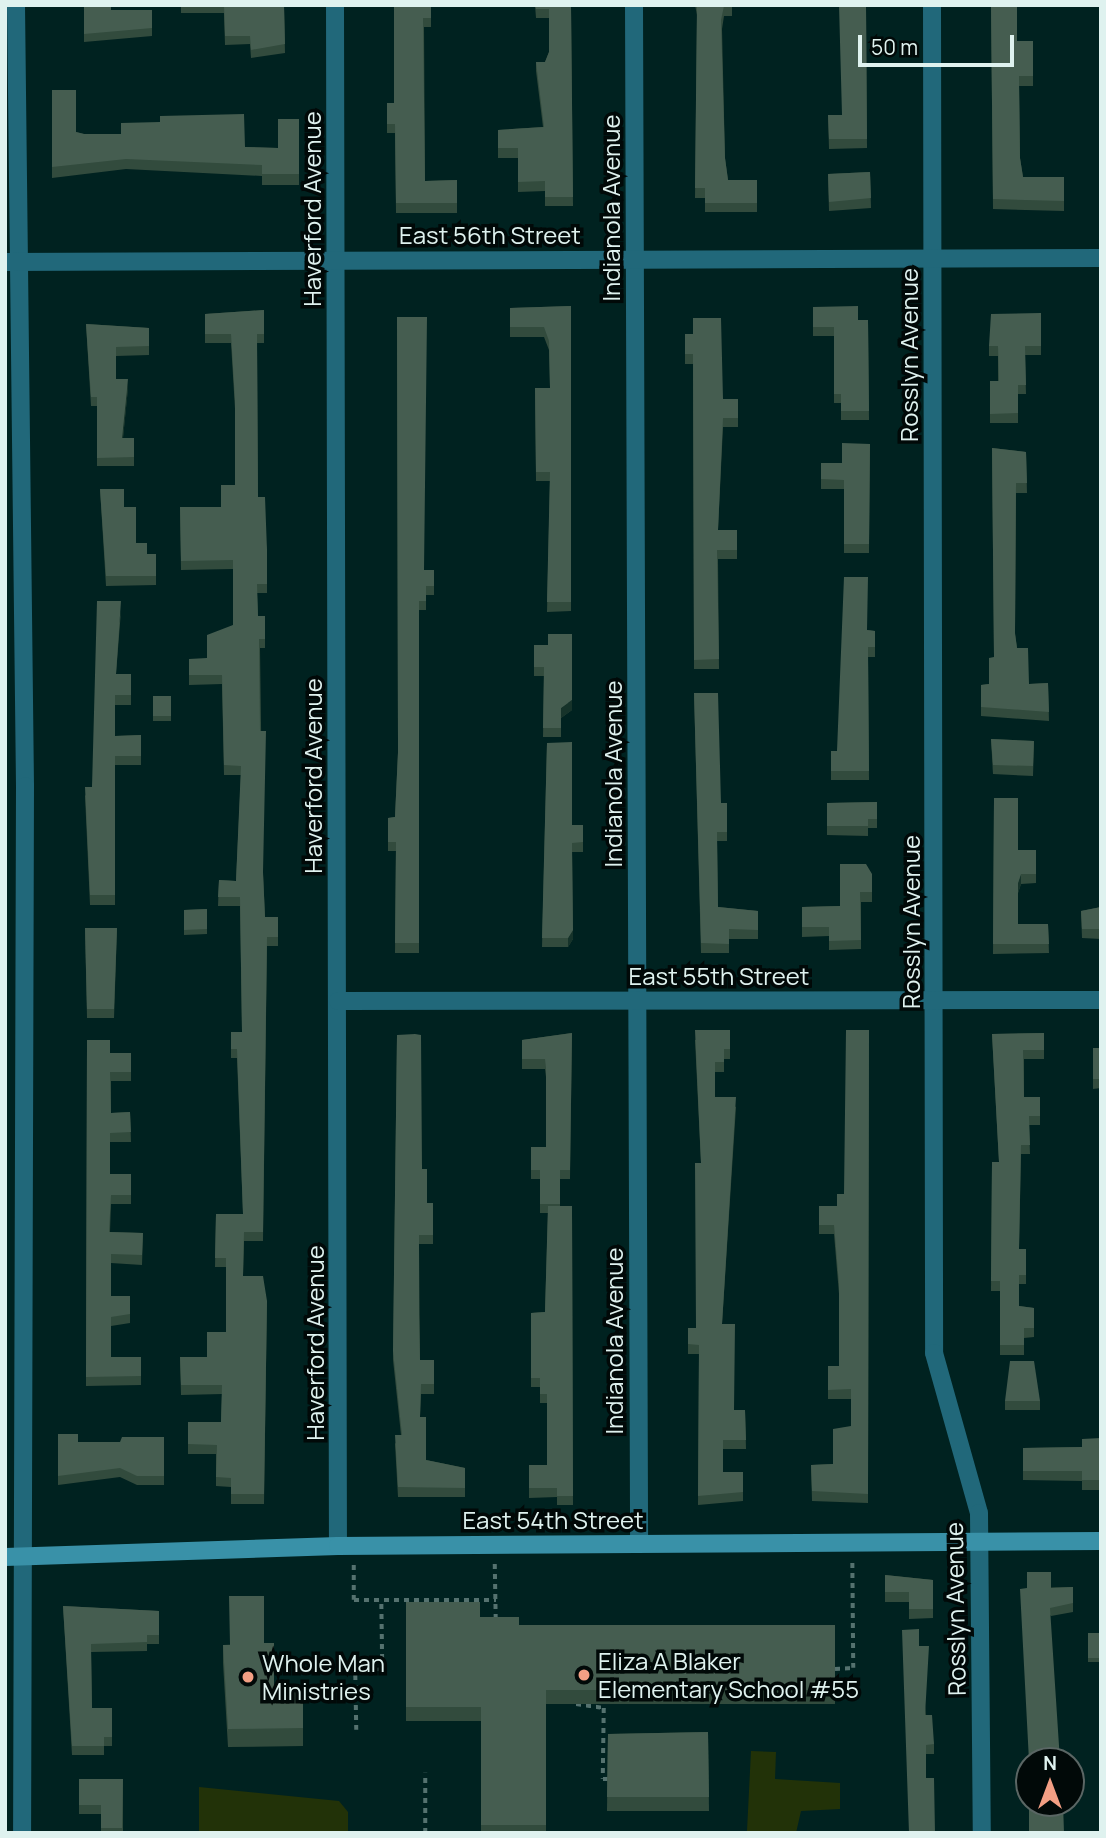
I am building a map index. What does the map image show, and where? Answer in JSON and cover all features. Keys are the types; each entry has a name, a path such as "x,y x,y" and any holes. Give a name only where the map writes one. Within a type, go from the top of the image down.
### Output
{"street":[{"path":"16,5 13,262 24,621 14,941 13,1556 22,1833"},
{"name":"Haverford Avenue","path":"335,5 338,1546"},
{"name":"Indianola Avenue","path":"634,5 639,1544"},
{"name":"Rosslyn Avenue","path":"932,5 934,1366 979,1513 982,1833"},
{"name":"East 56th Street","path":"13,262 1101,258"},
{"path":"5,621 24,621"},
{"name":"East 55th Street","path":"338,1001 1101,1000"},
{"name":"East 54th Street","path":"13,1556 338,1546 1101,1541"}],"path":[{"path":"495,1562 496,1631"},
{"path":"835,1668 853,1668 852,1562"},
{"path":"354,1563 354,1600 496,1600"},
{"path":"356,1730 355,1670 382,1669 381,1600"},
{"path":"576,1704 604,1708 603,1779 615,1779"},
{"path":"425,1773 425,1833"}],"green space":[{"path":"751,1751 776,1752 775,1779 840,1783 840,1809 801,1811 796,1833 747,1831"},
{"path":"199,1787 339,1801 348,1812 348,1833 199,1833"}],"building":[{"path":"84,5 111,5 111,10 152,10 152,28 84,34"},
{"path":"224,5 284,5 285,44 251,50 250,36 225,36"},
{"path":"394,5 431,5 431,18 423,18 425,181 457,180 457,203 396,203 395,124 387,124 387,103 394,103"},
{"path":"535,5 571,5 573,197 545,197 545,181 518,182 518,148 498,148 498,130 544,127 536,62 545,62 549,52 549,9 536,9"},
{"path":"697,5 732,5 724,6 721,20 725,158 728,180 757,180 757,203 705,203 705,188 695,188"},
{"path":"839,5 866,5 867,139 829,139 828,115 842,115"},
{"path":"991,5 1017,5 1017,41 1033,41 1033,76 1019,76 1020,158 1023,177 1064,177 1064,201 993,199"},
{"path":"52,90 76,90 76,132 84,134 121,134 121,123 160,122 160,116 244,114 245,147 278,148 278,119 299,119 299,174 262,174 262,165 126,159 52,167"},
{"path":"870,172 871,198 829,202 828,174"},
{"path":"571,306 571,602 547,602 550,472 536,472 535,388 550,388 549,341 544,327 510,327 510,308"},
{"path":"858,306 858,320 868,320 869,411 841,411 841,394 834,394 834,327 813,327 813,307"},
{"path":"264,310 264,334 257,334 258,497 265,497 267,550 267,584 257,584 258,616 265,616 265,639 259,639 260,731 266,731 263,872 265,917 278,917 278,937 267,937 263,1232 244,1232 243,1276 263,1276 267,1301 264,1494 231,1494 231,1478 216,1477 217,1445 188,1444 188,1422 221,1422 222,1385 181,1385 180,1357 207,1357 207,1332 226,1332 226,1258 215,1258 216,1214 243,1214 237,1049 231,1049 231,1032 242,1032 240,897 218,897 219,880 236,881 241,766 224,765 222,675 189,675 189,659 207,658 207,635 233,625 233,560 181,561 180,507 221,507 221,485 235,485 235,401 231,334 205,334 205,314"},
{"path":"1041,313 1041,346 1025,346 1026,385 1018,385 1018,413 990,414 990,381 999,381 998,346 989,346 991,314"},
{"path":"397,317 427,317 424,570 434,570 434,586 426,586 426,601 419,601 419,943 395,943 396,842 388,842 388,818 395,817 398,752"},
{"path":"693,318 721,318 723,399 738,399 738,418 723,418 718,530 737,530 737,550 717,550 719,659 694,660 693,354 685,354 685,334 693,334"},
{"path":"86,324 149,328 149,346 116,347 116,379 128,379 122,438 134,438 134,457 97,458 97,397 91,397"},
{"path":"842,443 870,444 869,544 844,544 844,480 821,479 821,463 842,463"},
{"path":"992,448 1026,452 1027,483 1016,483 1015,633 1017,648 1028,648 1029,684 1048,683 1049,712 981,707 981,685 989,684 989,658 994,657"},
{"path":"100,489 124,489 124,507 136,507 136,543 147,543 147,554 156,554 156,576 106,576"},
{"path":"844,577 868,577 867,630 875,631 875,647 868,647 869,771 831,771 831,751 837,751"},
{"path":"97,601 121,601 116,674 131,674 131,695 115,695 115,736 141,735 141,756 115,756 115,895 90,895 85,787 92,787"},
{"path":"548,634 572,634 572,700 561,708 561,728 543,728 544,667 534,667 534,645 548,645"},
{"path":"694,693 718,693 721,803 727,803 727,832 717,832 718,907 758,911 758,930 729,929 729,944 701,943"},
{"path":"153,696 171,696 171,716 153,716"},
{"path":"991,739 1034,741 1033,766 993,765"},
{"path":"572,742 572,825 583,825 583,842 572,843 573,930 568,938 542,938 547,743"},
{"path":"994,798 1018,798 1018,850 1036,850 1036,874 1021,874 1018,883 1018,924 1048,924 1049,944 993,944"},
{"path":"877,802 877,819 868,819 868,826 827,826 827,803"},
{"path":"840,864 866,864 872,874 872,892 860,892 861,940 829,941 829,927 802,927 802,907 840,906"},
{"path":"1101,907 1101,929 1082,929 1081,911"},
{"path":"207,909 207,929 184,930 184,910"},
{"path":"85,928 117,928 114,1009 87,1009"},
{"path":"695,1030 730,1030 730,1049 724,1049 724,1062 715,1062 715,1097 736,1097 722,1324 735,1324 734,1410 745,1410 746,1440 723,1440 723,1472 743,1472 743,1492 698,1496 699,1345 688,1344 688,1328 696,1328 695,1163 701,1163"},
{"path":"846,1030 869,1030 868,1494 812,1491 811,1465 833,1464 833,1429 851,1426 851,1389 828,1390 828,1366 839,1366 839,1284 834,1225 819,1225 819,1206 837,1206 837,1194 844,1194"},
{"path":"572,1033 570,1170 560,1170 560,1204 540,1204 540,1170 531,1170 531,1147 546,1147 546,1068 545,1059 522,1059 522,1040"},
{"path":"1044,1033 1044,1050 1023,1050 1024,1097 1040,1097 1040,1116 1029,1116 1030,1145 1021,1145 1019,1249 1026,1249 1026,1275 1019,1275 1019,1306 1034,1308 1034,1328 1024,1328 1024,1345 1000,1345 1000,1281 991,1281 992,1162 999,1162 992,1034"},
{"path":"397,1035 421,1035 422,1169 427,1169 427,1203 433,1203 433,1235 419,1235 420,1360 434,1360 434,1384 421,1384 420,1417 426,1417 426,1460 465,1468 465,1488 398,1487 395,1435 402,1435 393,1351"},
{"path":"87,1040 110,1040 110,1053 131,1053 131,1072 110,1072 111,1113 130,1112 131,1132 110,1133 110,1174 131,1174 131,1195 111,1195 109,1232 143,1233 142,1255 111,1254 111,1296 130,1296 130,1314 111,1317 111,1357 141,1357 141,1376 86,1377"},
{"path":"1093,1048 1101,1048 1101,1079 1093,1079"},
{"path":"548,1206 572,1206 573,1496 557,1496 557,1488 529,1488 529,1465 547,1465 547,1394 540,1394 540,1378 531,1378 531,1313 545,1312"},
{"path":"1010,1361 1034,1361 1040,1401 1005,1401"},
{"path":"58,1434 78,1434 78,1442 120,1442 122,1437 164,1437 164,1476 137,1476 120,1468 58,1476"},
{"path":"1101,1438 1101,1480 1082,1480 1082,1471 1023,1471 1023,1448 1082,1447 1082,1439"},
{"path":"1027,1572 1051,1572 1051,1588 1073,1587 1073,1603 1050,1608 1059,1747 1028,1747 1020,1589 1027,1588"},
{"path":"885,1575 933,1580 933,1609 909,1609 909,1592 885,1592"},
{"name":"Whole Man Ministries","path":"229,1596 264,1596 264,1643 274,1643 274,1688 303,1687 303,1728 228,1729 223,1645 230,1645"},
{"path":"406,1602 480,1602 480,1617 519,1617 519,1625 835,1625 835,1690 546,1690 546,1825 481,1825 481,1707 406,1707"},
{"path":"63,1606 159,1611 159,1635 147,1635 147,1642 91,1644 92,1708 112,1708 112,1737 104,1737 104,1746 72,1746"},
{"path":"919,1629 919,1646 929,1646 925,1715 932,1715 934,1744 926,1745 926,1778 934,1778 935,1833 909,1833 902,1630"},
{"path":"1088,1633 1101,1633 1101,1658 1088,1658"},
{"path":"708,1732 709,1797 607,1797 608,1734"},
{"path":"79,1779 123,1779 122,1828 101,1828 101,1805 79,1805"},
{"path":"1029,1817 1063,1817 1064,1833 1029,1833"}],"place":[{"name":"Eliza A Blaker Elementary School #55","path":"584,1675"},
{"name":"Whole Man Ministries","path":"248,1677"}]}
